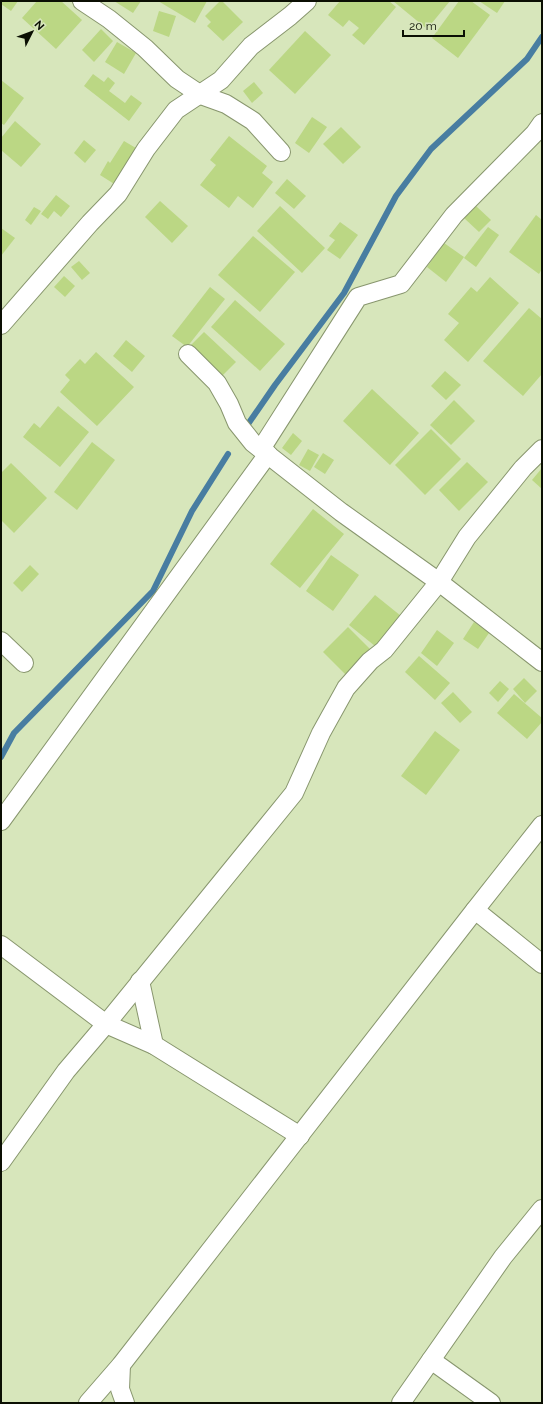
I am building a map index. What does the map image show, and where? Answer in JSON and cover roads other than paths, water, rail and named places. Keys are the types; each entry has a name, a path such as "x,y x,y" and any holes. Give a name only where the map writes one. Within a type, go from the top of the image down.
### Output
{"street":[{"path":"82,1 109,19 145,48 177,79 201,95 226,104 253,121 281,152"},
{"path":"1,325 90,223 118,194 146,149 176,110 201,95 221,80 251,46 307,1"},
{"path":"1,821 264,451 358,297 401,284 454,215 540,129"},
{"path":"188,354 217,383 229,404 237,423 253,443 341,512 439,582 542,662"},
{"path":"1,1162 66,1071 294,793 321,733 346,688 370,661 384,650 439,582 467,537 523,468 542,449"},
{"path":"1,641 24,663"},
{"path":"88,1403 121,1365 542,825"},
{"path":"475,910 542,964"},
{"path":"1,945 106,1024 154,1045 300,1136"},
{"path":"140,981 154,1045"},
{"path":"401,1403 503,1257 542,1209"},
{"path":"431,1360 491,1403"},
{"path":"121,1365 120,1389 125,1403"}],"waterway":[{"path":"246,427 275,385 344,293 396,196 431,149 527,59 542,37"},
{"path":"1,757 14,733 153,591 192,511 228,454"}]}
